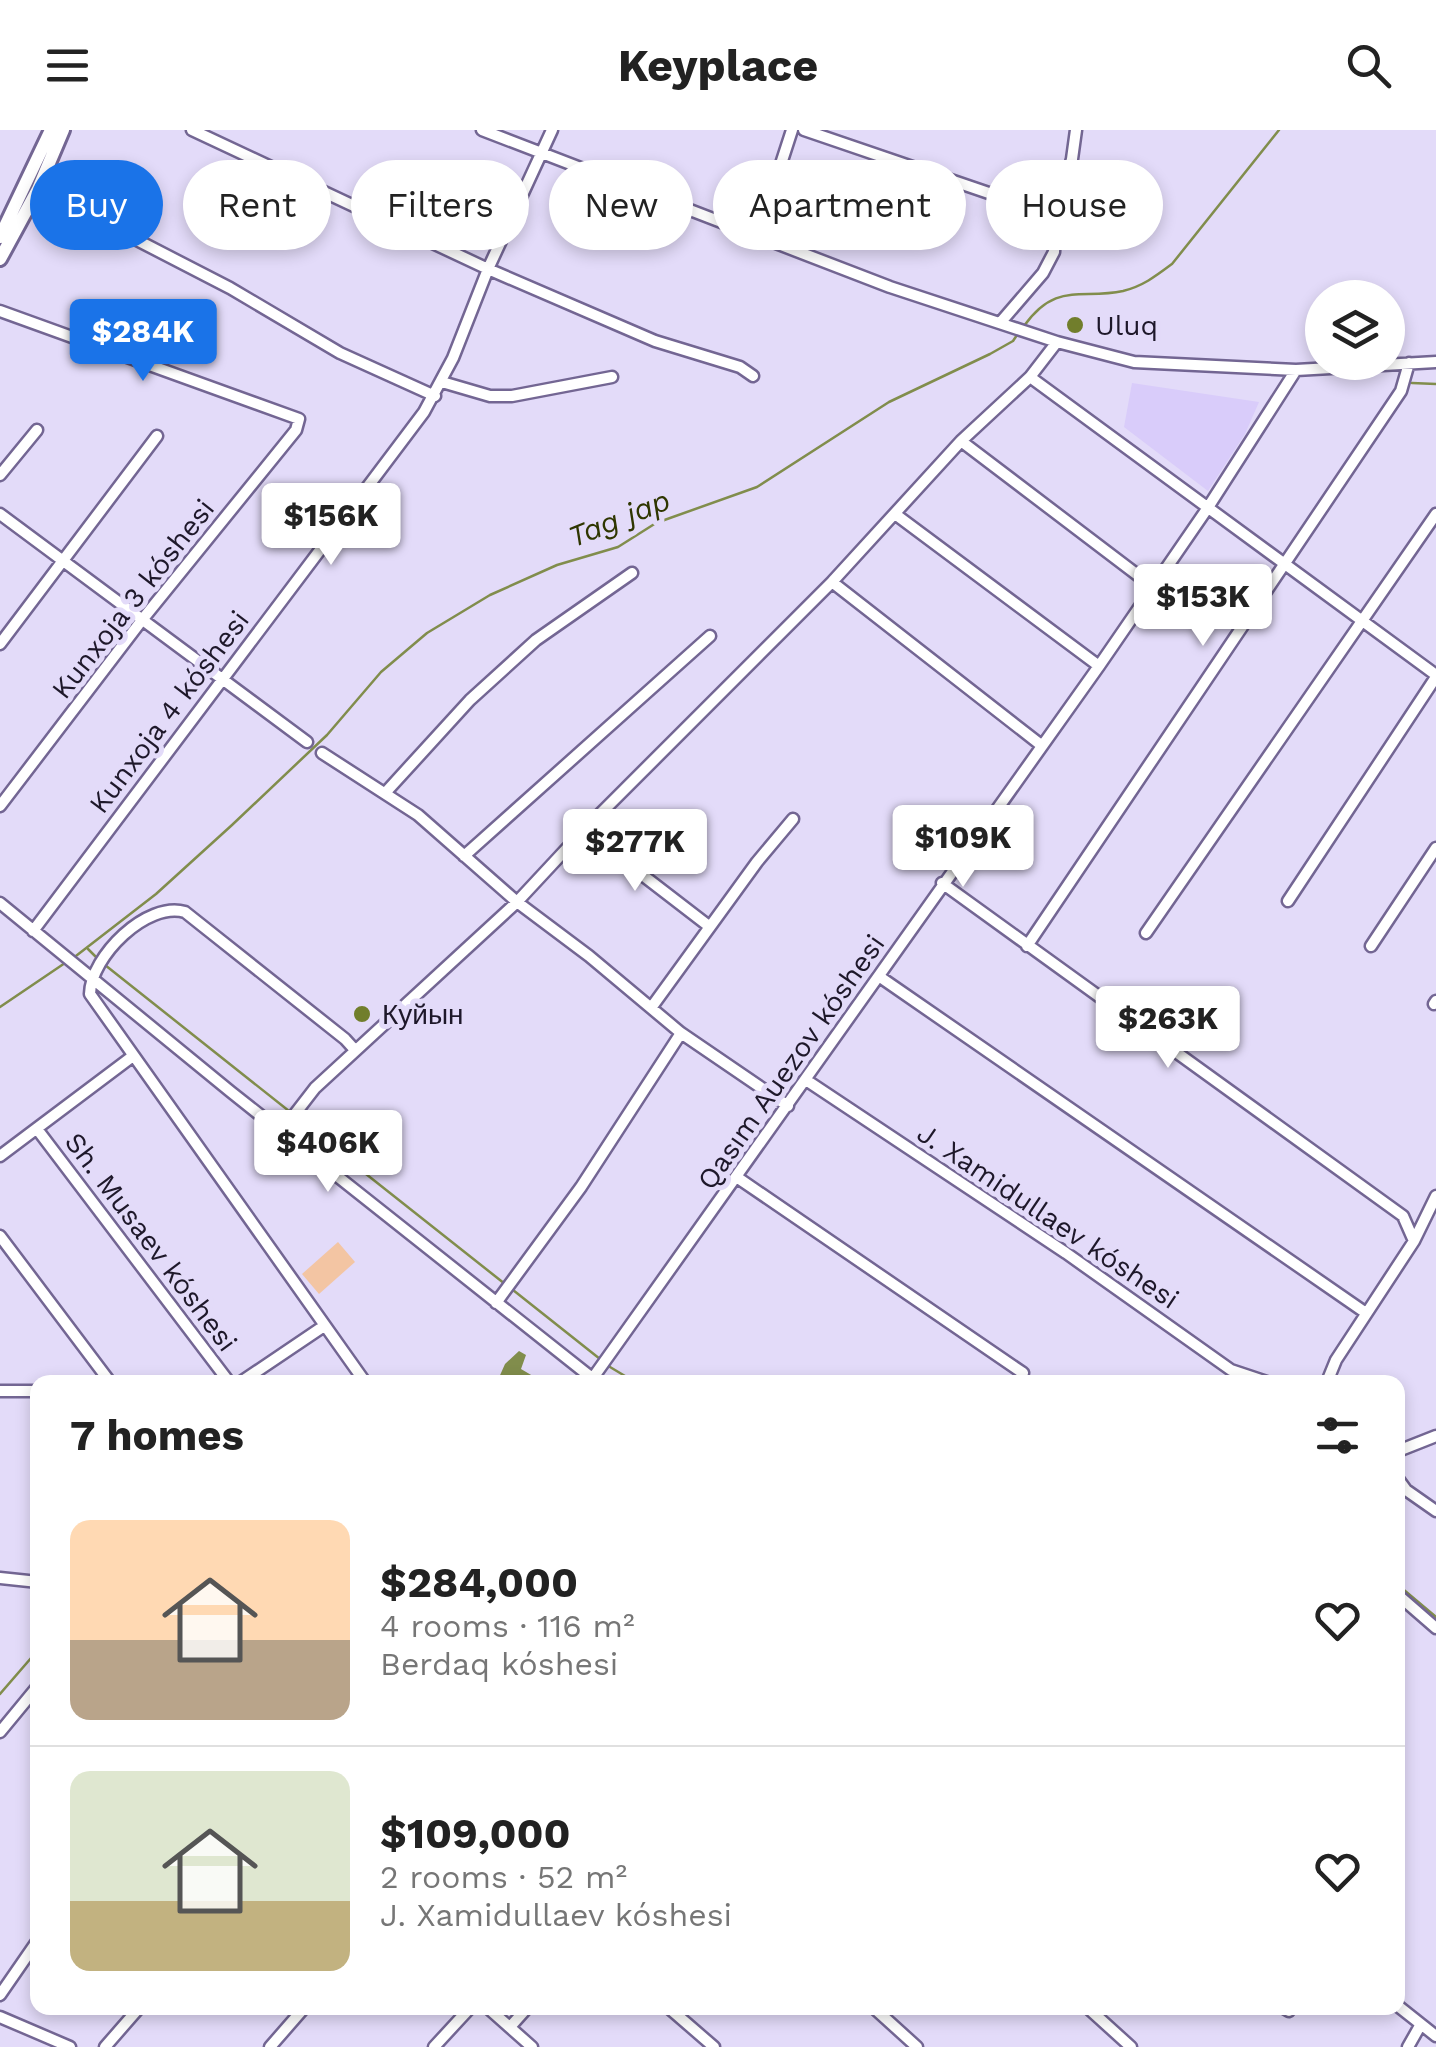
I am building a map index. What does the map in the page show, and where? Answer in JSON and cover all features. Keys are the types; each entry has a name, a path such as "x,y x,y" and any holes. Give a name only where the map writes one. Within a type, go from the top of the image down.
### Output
{"main road":[{"path":"0,237 51,130"},
{"path":"50,160 63,130"},
{"path":"0,259 30,204"}],"street":[{"path":"192,130 488,269 655,342 740,367 753,376"},
{"path":"482,130 713,221"},
{"name":"Kunxoja 4 kóshesi","path":"33,931 434,396 552,130"},
{"path":"782,160 792,130"},
{"path":"804,130 986,192"},
{"path":"1072,160 1076,130"},
{"path":"156,250 340,352 434,396"},
{"path":"791,250 1057,342 1134,362 1296,370 1436,362"},
{"path":"1004,324 1054,250"},
{"name":"Kunxoja 3 kóshesi","path":"0,310 299,419 296,430 142,620 0,806"},
{"path":"281,1132 315,1088 517,902 832,582 960,441 1030,377 1057,342"},
{"path":"1027,946 1401,390 1410,363"},
{"name":"Qasım Auezov kóshesi","path":"598,1375 880,977 942,883 1099,666 1207,510 1296,370"},
{"path":"1030,377 1436,676 1288,901"},
{"path":"442,382 490,396 512,396 612,378"},
{"path":"0,475 38,430"},
{"path":"0,644 158,436"},
{"path":"960,441 1152,586"},
{"path":"0,514 306,742"},
{"path":"895,514 1099,666"},
{"path":"1146,933 1436,514"},
{"path":"386,792 470,700 536,640 632,574"},
{"path":"832,582 1040,745"},
{"path":"464,856 710,636"},
{"path":"322,753 386,792 681,1034 788,1106"},
{"path":"651,1008 793,819"},
{"path":"584,830 710,926"},
{"path":"1371,946 1436,848"},
{"path":"942,883 1404,1216 1414,1241"},
{"path":"0,903 586,1375"},
{"path":"355,1050 185,912 172,908 156,911 108,949 87,976 90,994 132,1056 359,1375"},
{"path":"880,977 1366,1313"},
{"path":"496,1303 582,1187 681,1034"},
{"name":"Sh. Musaev kóshesi","path":"0,1156 132,1056"},
{"name":"J. Xamidullaev kóshesi","path":"806,1080 1066,1253 1231,1370 1246,1375"},
{"name":"Sh. Musaev kóshesi","path":"37,1129 224,1375"},
{"path":"738,1178 1022,1373"},
{"path":"1330,1375 1414,1241 1436,1196"},
{"path":"0,1236 105,1375"},
{"path":"251,1375 324,1326"},
{"path":"0,1391 30,1391"},
{"path":"1405,1449 1436,1436"},
{"path":"1405,1489 1436,1511"},
{"path":"0,1578 30,1581"},
{"path":"1405,1601 1436,1628"},
{"path":"0,1732 30,1696"},
{"path":"0,1995 30,1952"},
{"path":"1405,2011 1436,2036"},
{"path":"105,2047 133,2015"},
{"path":"270,2047 298,2015"},
{"path":"434,2047 464,2015"},
{"path":"496,2015 532,2047"},
{"path":"510,2027 521,2015"},
{"path":"677,2015 714,2047"},
{"path":"882,2015 916,2047"},
{"path":"1096,2015 1131,2047"},
{"path":"0,2016 70,2047"},
{"path":"1408,2047 1421,2024"}],"shaded area":[{"path":"1132,383 1259,402 1245,434 1208,491 1124,427"},
{"path":"338,1242 355,1262 319,1294 302,1274"},
{"path":"519,1351 526,1355 521,1369 531,1375 500,1375"}],"waterway":[{"name":"Tag jap","path":"1024,326 1036,312 1058,298 1130,289 1172,264 1279,130"},
{"name":"Tag jap","path":"72,959 156,894 232,825 327,735 381,672 427,633 490,595 557,565 618,547 656,523 757,487 889,402 990,354 1013,341 1019,332"},
{"path":"1412,383 1436,384"},
{"path":"88,949 97,958"},
{"name":"Tag jap","path":"0,1007 65,963"},
{"path":"105,965 289,1111"},
{"path":"299,1121 505,1284"},
{"path":"513,1290 600,1359"},
{"path":"610,1367 623,1375"},
{"path":"1405,1591 1436,1617"},
{"path":"0,1694 30,1659"}],"place":[{"name":"Uluq","path":"1075,325"},
{"name":"Куйын","path":"362,1014"}]}
